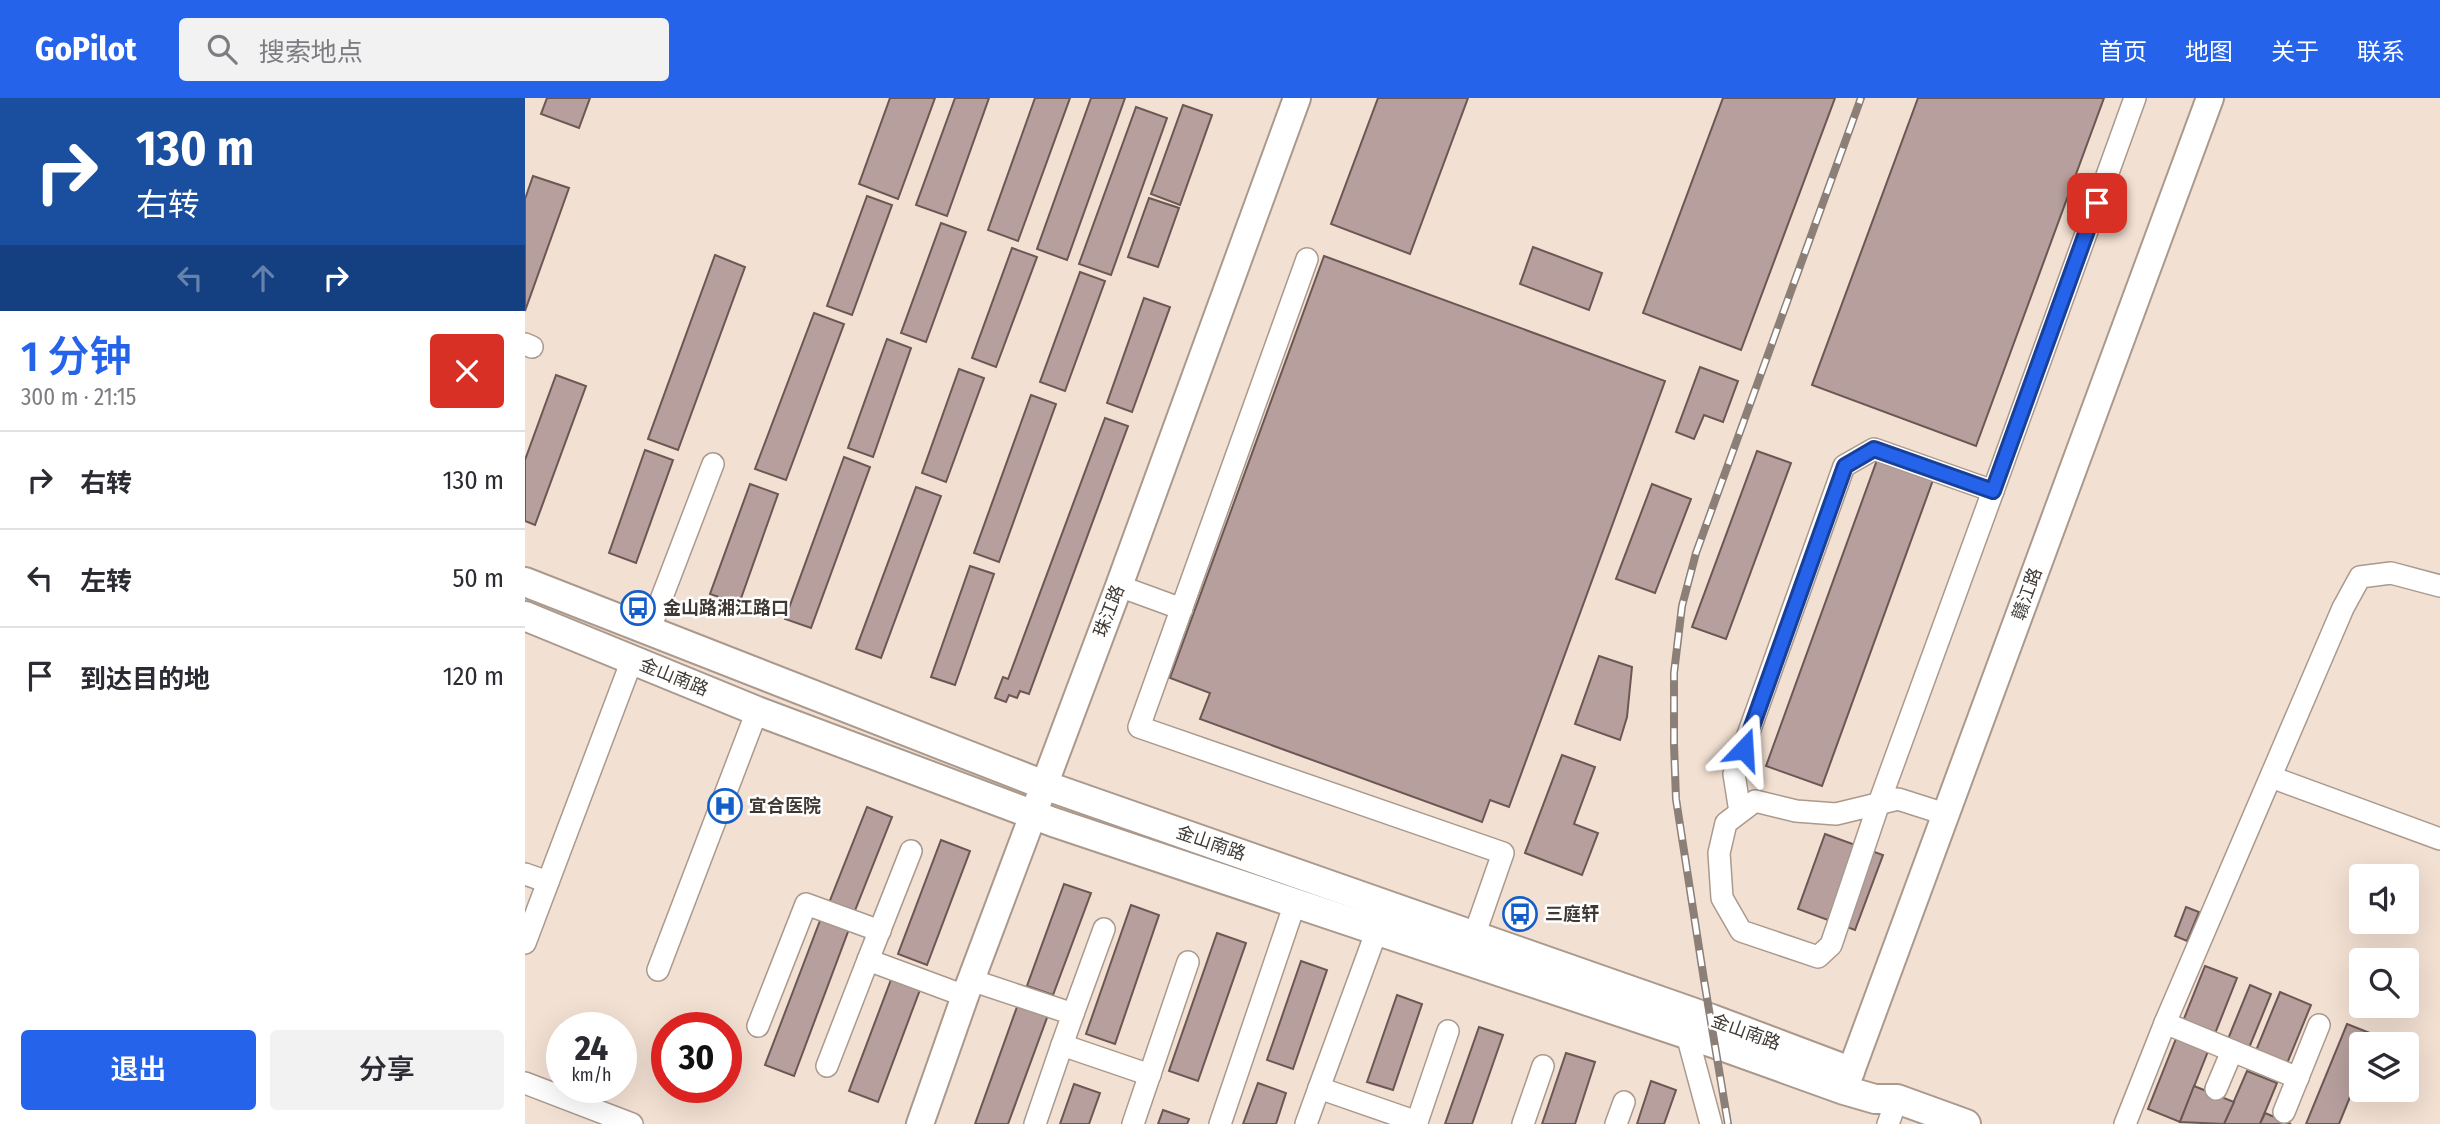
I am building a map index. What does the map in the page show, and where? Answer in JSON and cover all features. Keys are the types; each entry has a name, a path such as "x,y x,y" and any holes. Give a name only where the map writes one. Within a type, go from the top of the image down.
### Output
{"main road":[{"name":"金山南路","path":"525,582 1044,785 1711,1019 1847,1081"},
{"name":"金山南路","path":"525,617 757,711 1033,813 1688,1035 1847,1081 1882,1084 1892,1111 1966,1124"},
{"path":"757,711 770,679"}],"street":[{"name":"珠江路","path":"920,1124 1297,98"},
{"path":"1945,814 1898,799 1879,803 1836,814 1796,811 1755,801 1725,823 1719,853 1722,898 1741,931 1818,957 1831,945 1879,803 2135,98"},
{"name":"赣江路","path":"1847,1081 2210,98"},
{"path":"1307,259 1139,727 1503,853 1474,936"},
{"path":"1740,812 1734,774 1845,466 1874,449 1993,491"},
{"path":"649,631 712,464"},
{"path":"2125,1124 2165,1023 2343,608 2360,578 2391,573 2440,586"},
{"path":"1119,586 1182,609"},
{"path":"525,943 632,660"},
{"path":"658,971 757,711"},
{"path":"2271,776 2440,839"},
{"path":"827,1066 911,851"},
{"path":"525,874 548,882"},
{"path":"1220,1124 1295,903"},
{"path":"758,1026 806,904 880,931"},
{"path":"1035,1124 1104,929"},
{"path":"1306,1124 1377,930"},
{"path":"868,960 1073,1014"},
{"path":"1133,1124 1188,962"},
{"path":"2165,1023 2298,1077"},
{"path":"2284,1112 2319,1025"},
{"path":"1319,1088 1417,1123 1448,1031"},
{"path":"1688,1035 1711,1124"},
{"path":"1062,1045 1150,1075"},
{"path":"2216,1089 2232,1051"},
{"path":"1523,1124 1543,1066"},
{"path":"525,1083 632,1124"},
{"path":"1616,1124 1624,1102"}],"building":[{"path":"547,98 590,98 579,128 541,114"},
{"path":"890,98 935,98 898,199 859,184"},
{"path":"955,98 989,98 947,216 916,205"},
{"path":"1035,98 1070,98 1018,241 988,230"},
{"path":"1091,98 1125,98 1067,260 1037,249"},
{"path":"1378,98 1468,98 1410,254 1331,224"},
{"path":"1723,98 1835,98 1741,350 1643,313"},
{"path":"1918,98 2104,98 1976,446 1812,385"},
{"path":"1183,105 1212,115 1180,205 1151,194"},
{"path":"1136,107 1167,118 1111,275 1079,264"},
{"path":"533,176 569,188 525,311 525,199"},
{"path":"867,196 892,205 852,315 827,306"},
{"path":"1149,198 1179,208 1158,267 1128,257"},
{"path":"941,223 966,232 926,342 901,333"},
{"path":"1533,247 1602,273 1589,310 1520,284"},
{"path":"1012,248 1037,257 996,367 972,358"},
{"path":"715,255 745,267 678,450 648,439"},
{"path":"1324,256 1665,381 1509,807 1490,800 1482,822 1200,719 1210,693 1170,678"},
{"path":"1080,272 1105,281 1065,391 1040,382"},
{"path":"1144,298 1170,307 1132,412 1107,403"},
{"path":"814,313 844,324 786,480 755,469"},
{"path":"887,339 911,348 873,457 848,448"},
{"path":"1700,367 1738,381 1723,422 1704,415 1694,439 1676,432"},
{"path":"959,369 984,378 946,482 922,473"},
{"path":"556,375 586,386 535,525 525,521 525,460"},
{"path":"1031,395 1056,404 999,562 974,553"},
{"path":"1105,418 1128,426 1029,694 1020,691 1017,698 1009,695 1006,702 995,698 1003,677 1008,679"},
{"path":"645,450 673,460 636,563 609,553"},
{"path":"1757,451 1791,463 1726,639 1692,627"},
{"path":"844,457 870,467 811,628 785,619"},
{"path":"1877,460 1933,480 1822,786 1766,766"},
{"path":"750,484 778,494 739,604 710,594"},
{"path":"1652,484 1691,499 1655,593 1616,579"},
{"path":"916,487 941,496 881,658 856,649"},
{"path":"970,566 994,574 955,685 931,677"},
{"path":"1599,656 1632,667 1627,717 1620,740 1575,724"},
{"path":"1562,755 1595,767 1574,824 1598,833 1582,875 1525,853"},
{"path":"867,807 892,817 854,913 829,903"},
{"path":"1825,834 1883,855 1855,930 1798,909"},
{"path":"941,840 970,851 927,965 898,954"},
{"path":"1064,884 1091,893 1053,995 1027,986"},
{"path":"1131,905 1159,915 1115,1044 1086,1034"},
{"path":"2186,907 2199,912 2187,941 2175,936"},
{"path":"821,918 849,929 794,1076 765,1065"},
{"path":"1217,933 1246,943 1198,1081 1169,1071"},
{"path":"1301,961 1327,970 1293,1069 1267,1060"},
{"path":"2205,966 2237,978 2180,1122 2148,1109"},
{"path":"892,977 921,987 878,1102 849,1091"},
{"path":"2250,985 2271,994 2249,1048 2228,1039"},
{"path":"2280,992 2311,1005 2286,1066 2255,1053"},
{"path":"1397,995 1422,1004 1393,1090 1367,1082"},
{"path":"1018,1004 1048,1015 1008,1124 975,1124"},
{"path":"2347,1024 2367,1032 2349,1032 2349,1099 2339,1124 2306,1124"},
{"path":"1479,1027 1503,1035 1472,1124 1445,1124"},
{"path":"1566,1053 1595,1062 1575,1124 1542,1124"},
{"path":"2247,1071 2277,1083 2260,1124 2224,1124"},
{"path":"1651,1081 1676,1090 1664,1124 1637,1124"},
{"path":"1258,1083 1286,1093 1276,1124 1243,1124"},
{"path":"1074,1084 1100,1093 1089,1124 1060,1124"},
{"path":"2194,1086 2234,1102 2224,1124 2180,1122"},
{"path":"1163,1110 1189,1119 1187,1124 1158,1124"},
{"path":"2265,1113 2291,1124 2260,1124"}],"railway":[{"path":"1728,1124 1676,799 1674,673 1682,606 1696,553 1861,98"}],"place":[{"name":"金山路湘江路口","path":"638,608"},
{"name":"宜合医院","path":"725,806"},
{"name":"三庭轩","path":"1520,914"}],"route":[{"path":"1744,749 1845,466 1874,449 1993,491 2097,203"}]}
